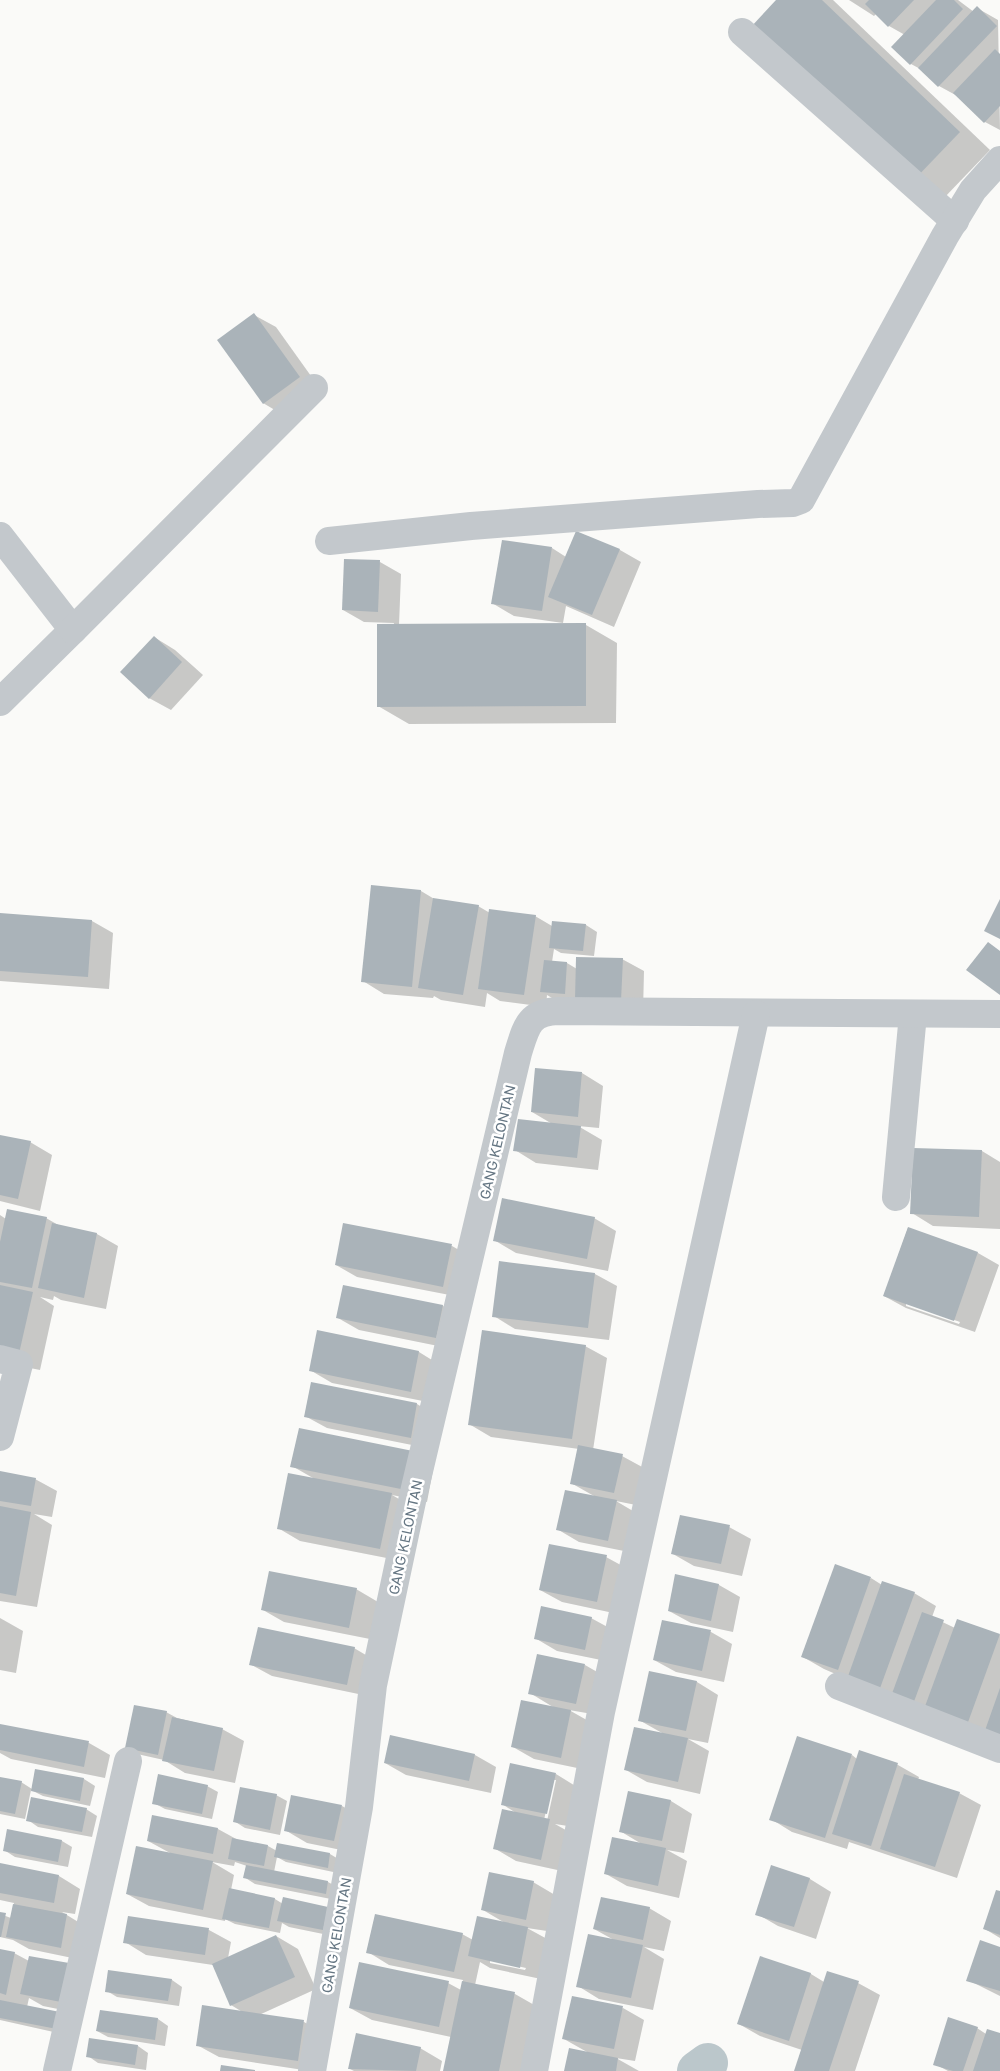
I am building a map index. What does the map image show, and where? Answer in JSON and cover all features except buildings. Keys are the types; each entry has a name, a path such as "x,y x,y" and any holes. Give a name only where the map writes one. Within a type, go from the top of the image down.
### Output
{"street":[{"path":"742,32 954,221"},
{"path":"329,541 471,526 797,502 805,495 972,190 1000,160"},
{"path":"0,702 314,388"},
{"path":"0,536 73,630"},
{"name":"GANG KELONTAN","path":"312,2071 359,1807 373,1685 414,1492 518,1053 530,1022 539,1014 558,1011 756,1014"},
{"path":"534,2071 601,1712 756,1014 1000,1014"},
{"path":"896,1197 913,1014"},
{"path":"0,1359 20,1364 0,1437"},
{"path":"839,1686 1000,1749"},
{"path":"57,2071 128,1761"}],"waterway":[{"path":"697,2071 708,2063"}]}
